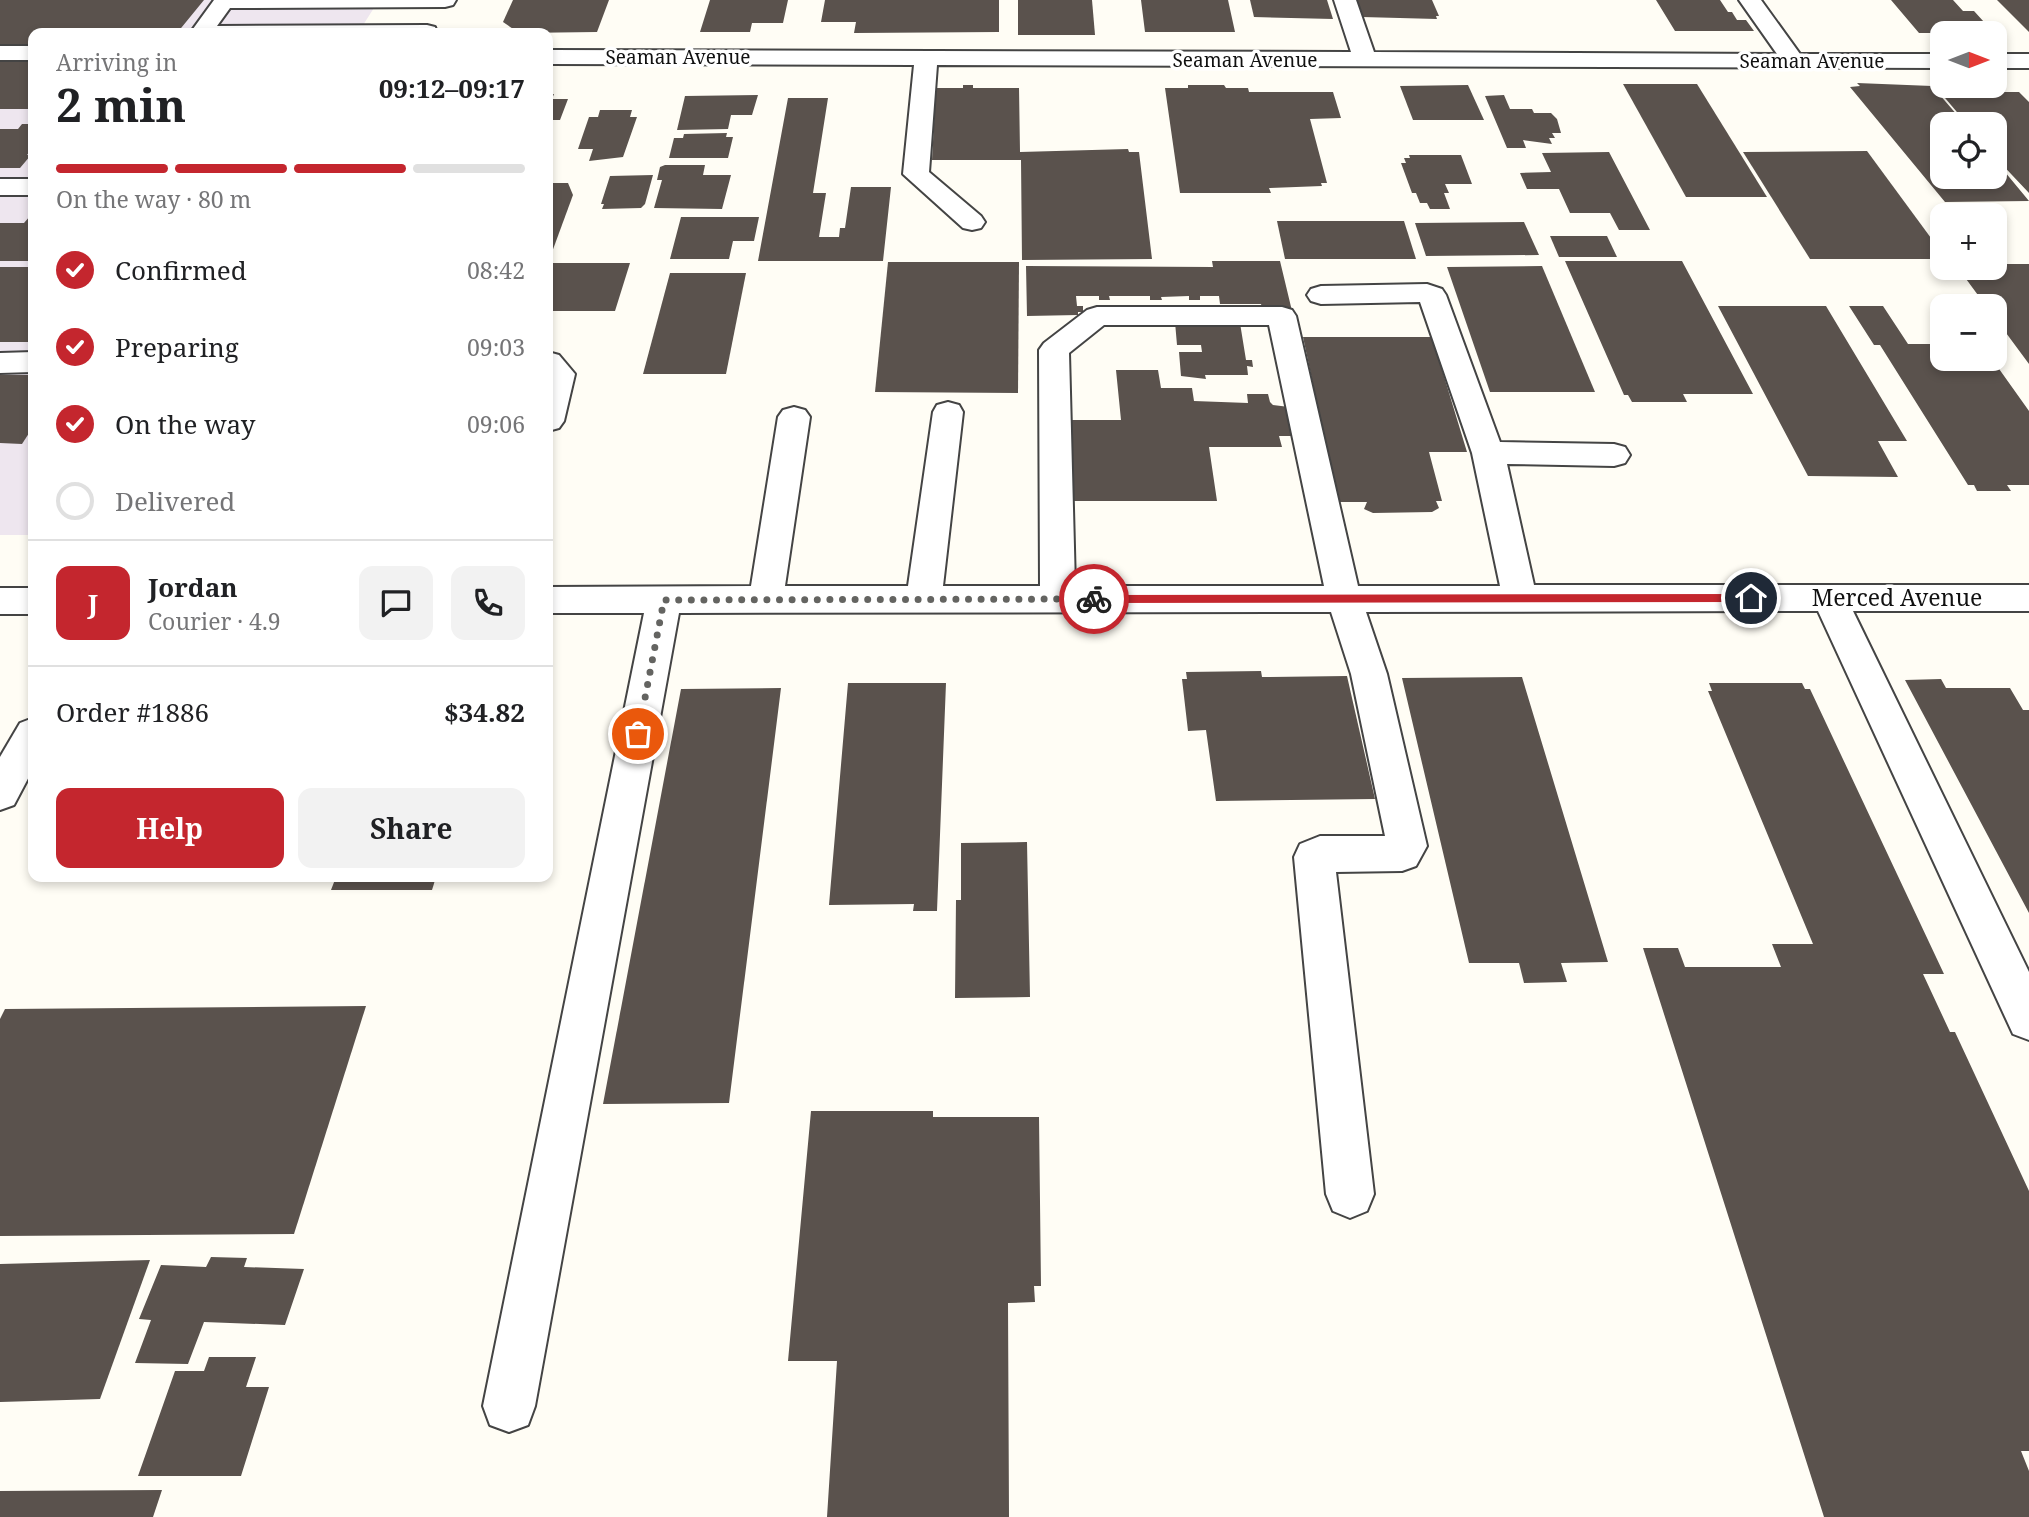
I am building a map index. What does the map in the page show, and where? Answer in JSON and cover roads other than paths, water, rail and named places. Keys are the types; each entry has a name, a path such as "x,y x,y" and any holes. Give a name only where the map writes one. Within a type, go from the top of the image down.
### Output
{"street":[{"path":"205,28 224,1 445,0 430,28"},
{"path":"1345,0 1365,61"},
{"path":"1750,0 1794,61"},
{"path":"0,53 28,53"},
{"name":"Seaman Avenue","path":"553,57 1930,61"},
{"path":"926,57 916,174 972,222"},
{"path":"2011,61 2029,83"},
{"path":"0,187 28,187"},
{"path":"1321,295 1430,293 1488,453 1520,598"},
{"path":"1058,599 1054,350 1097,316 1282,316 1344,598 1369,674 1407,846 1402,853 1320,854 1314,857 1350,1194"},
{"path":"0,363 28,362"},
{"path":"553,367 560,374 553,401"},
{"path":"924,600 948,412"},
{"path":"766,600 794,417"},
{"path":"1488,453 1614,455"},
{"path":"1829,598 2029,1019"},
{"name":"Merced Avenue","path":"553,600 2029,598"},
{"path":"509,1406 664,600"},
{"path":"0,601 28,601"},
{"path":"0,793 28,743"}]}
